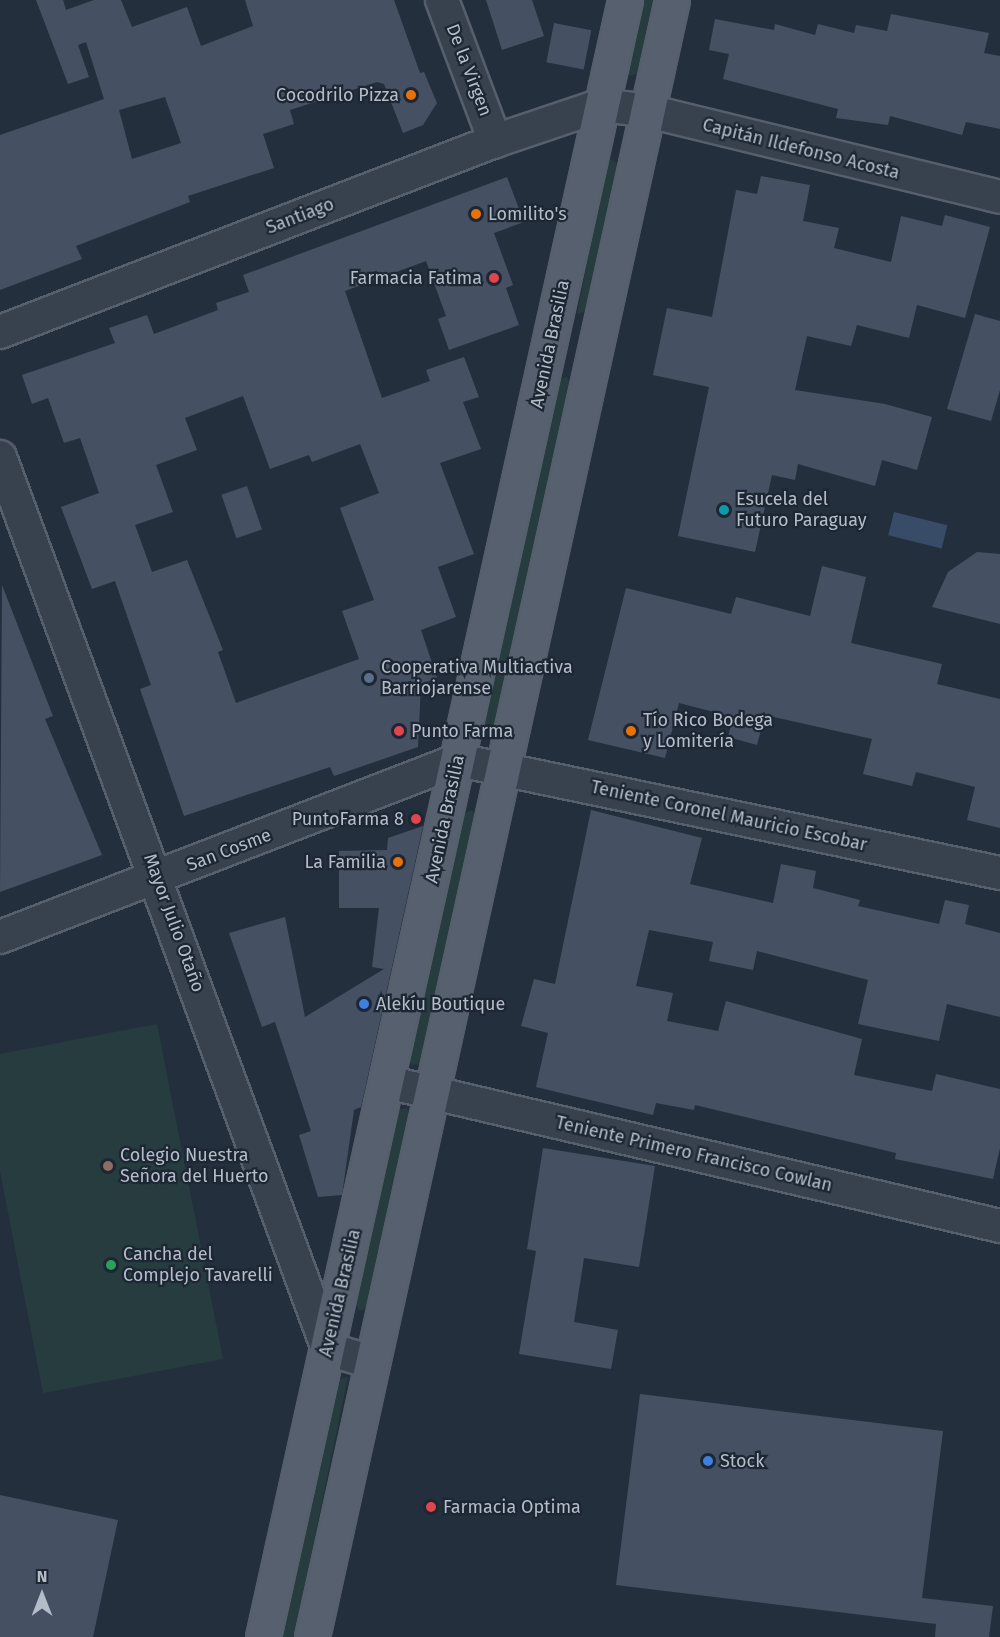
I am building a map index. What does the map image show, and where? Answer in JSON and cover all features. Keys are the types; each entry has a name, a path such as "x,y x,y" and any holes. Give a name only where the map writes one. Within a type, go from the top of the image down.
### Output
{"main road":[{"name":"Avenida Brasilia","path":"263,1637 625,0"},
{"path":"312,1637 672,0"},
{"path":"552,331 596,344"}],"street":[{"name":"De la Virgen","path":"442,0 495,141"},
{"name":"Santiago","path":"0,332 495,141 602,105"},
{"name":"Capitán Ildefonso Acosta","path":"602,105 648,111 1000,197"},
{"name":"Mayor Julio Otaño","path":"0,457 158,878 328,1349"},
{"name":"Teniente Coronel Mauricio Escobar","path":"458,760 1000,873"},
{"name":"San Cosme","path":"0,937 158,878 458,760"},
{"name":"Teniente Primero Francisco Cowlan","path":"387,1082 1000,1226"},
{"path":"328,1349 371,1362"}],"green space":[{"path":"643,0 653,0 637,74 630,76 627,72"},
{"path":"612,159 618,165 585,312 577,314 607,162"},
{"path":"567,377 570,382 493,731 486,733 483,729 559,380"},
{"path":"472,810 475,815 420,1064 412,1065 409,1061 464,813"},
{"name":"Cancha del Complejo Tavarelli","path":"157,1024 223,1359 43,1393 0,1171 0,1054"},
{"path":"406,1108 409,1112 366,1308 360,1311 356,1305 398,1110"},
{"path":"348,1377 294,1637 283,1637 340,1379"}],"water":[{"path":"894,512 947,525 942,549 888,535"}],"building":[{"path":"36,0 63,0 66,10 94,0 121,0 132,27 187,7 201,46 253,26 245,0 394,0 420,73 424,72 437,103 423,125 403,133 384,84 377,82 290,110 294,124 263,134 274,168 188,196 190,202 76,246 82,259 0,290 0,135 104,99 86,42 78,45 89,77 68,84","holes":["165,97 181,143 132,159 119,110"]},
{"path":"486,0 532,0 544,36 502,50"},
{"path":"891,14 989,33 984,53 1000,56 1000,129 966,122 962,135 890,116 888,125 836,118 838,109 723,79 729,54 709,50 715,19 774,30 775,24 815,35 818,24 854,33 856,25 887,31"},
{"path":"554,23 591,30 584,70 546,62"},
{"path":"761,176 810,185 803,221 839,228 834,248 891,262 901,216 942,226 945,215 990,227 965,318 917,305 909,338 857,325 851,346 807,336 795,390 885,404 932,417 917,470 882,460 875,486 798,464 795,480 772,475 755,552 678,536 709,387 653,375 667,308 712,317 736,190 757,194"},
{"path":"507,177 524,222 494,233 513,285 506,288 519,325 449,350 438,319 446,316 426,261 345,291 382,398 430,381 426,370 464,357 479,397 463,402 481,449 440,463 474,554 438,567 456,617 421,630 437,678 421,684 418,747 334,776 330,767 184,816 140,689 151,685 115,581 92,589 61,507 99,493 80,438 64,443 48,398 32,404 22,375 115,343 109,328 147,315 154,334 218,310 216,303 249,292 243,275","holes":["243,396 270,469 309,455 312,462 360,444 379,493 340,508 374,600 342,611 359,659 236,703 218,652 223,650 187,560 152,572 135,525 173,512 156,465 197,450 185,418"]},
{"path":"975,314 1000,321 1000,390 991,421 947,409"},
{"path":"247,486 262,529 236,538 221,495"},
{"path":"977,552 1000,554 1000,624 932,607 948,572"},
{"path":"822,566 866,577 851,643 942,664 937,684 1000,699 1000,828 967,820 975,787 916,772 912,786 863,774 872,739 765,715 757,745 728,737 733,717 679,703 665,758 588,740 626,588 731,614 736,597 810,616"},
{"path":"2,585 53,716 45,719 102,855 0,892"},
{"path":"591,810 702,838 690,884 773,903 781,864 816,871 813,888 860,900 858,906 939,924 945,900 969,905 965,924 1000,933 1000,1017 947,1004 939,1041 858,1024 868,980 757,951 753,970 709,961 713,942 649,930 636,986 673,993 667,1021 718,1031 726,1001 862,1039 854,1075 932,1091 936,1074 1000,1089 1000,1148 993,1179 895,1159 896,1153 695,1105 694,1110 656,1103 653,1115 536,1087 548,1033 521,1026 534,979 555,984"},
{"path":"423,826 361,1107 354,1110 342,1195 318,1197 299,1135 311,1131 275,1022 262,1027 229,933 285,917 305,1017 384,969 372,967 379,908 339,908 339,851 387,850 388,838"},
{"path":"543,1148 655,1166 639,1267 584,1258 574,1322 618,1330 611,1369 519,1354 536,1251 527,1249"},
{"path":"640,1394 943,1431 922,1598 993,1606 989,1637 935,1637 936,1624 616,1585"},
{"path":"0,1495 118,1520 93,1637 0,1637"}],"place":[{"name":"Cocodrilo Pizza","path":"411,95"},
{"name":"Lomilito's","path":"476,214"},
{"name":"Farmacia Fatima","path":"494,278"},
{"name":"Esucela del Futuro Paraguay","path":"724,510"},
{"name":"Cooperativa Multiactiva Barriojarense","path":"369,678"},
{"name":"Punto Farma","path":"399,731"},
{"name":"Tío Rico Bodega y Lomitería","path":"631,731"},
{"name":"PuntoFarma 8","path":"416,819"},
{"name":"La Familia","path":"398,862"},
{"name":"Alekíu Boutique","path":"364,1004"},
{"name":"Colegio Nuestra Señora del Huerto","path":"108,1166"},
{"name":"Cancha del Complejo Tavarelli","path":"111,1265"},
{"name":"Stock","path":"708,1461"},
{"name":"Farmacia Optima","path":"431,1507"}]}
